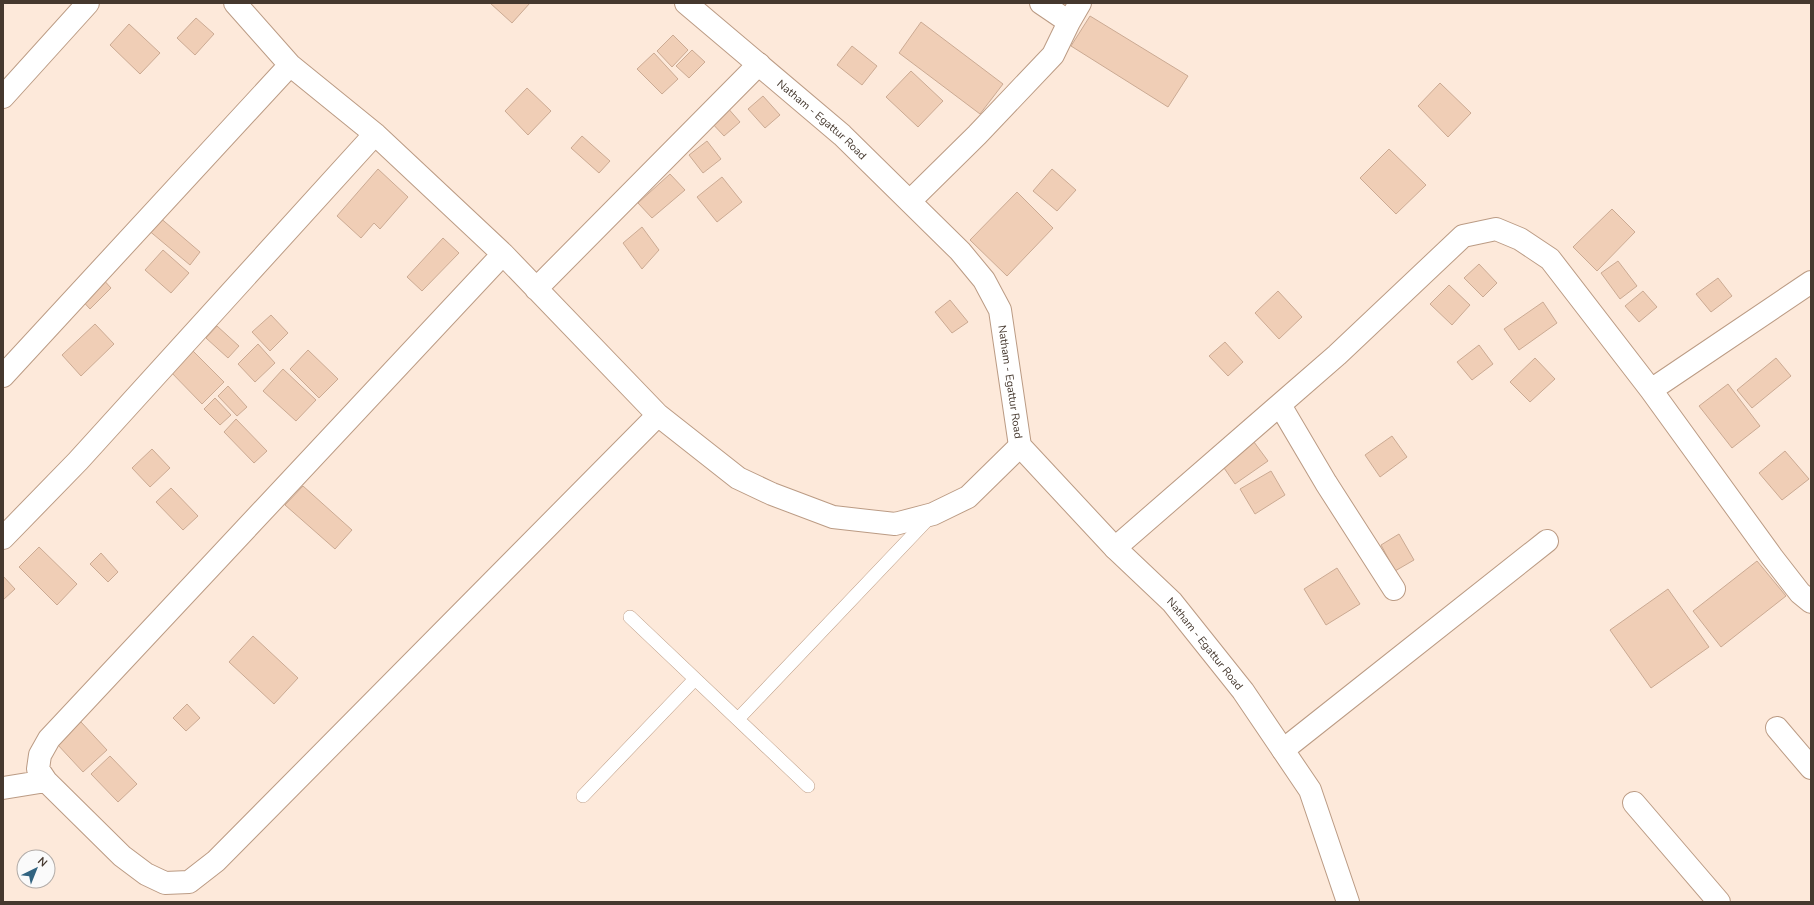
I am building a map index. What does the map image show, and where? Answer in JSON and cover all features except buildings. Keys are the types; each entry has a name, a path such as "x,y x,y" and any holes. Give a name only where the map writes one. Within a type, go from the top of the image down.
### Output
{"street":[{"path":"3,97 88,3"},
{"path":"235,3 290,65 375,134 503,254 658,415 738,478 772,494 833,518 894,524 933,514 968,497 1020,446"},
{"name":"Natham - Egattur Road","path":"686,3 842,135 960,251 984,280 1000,310 1020,446 1115,548 1172,602 1243,690 1310,790 1348,902"},
{"path":"1041,3 1069,22"},
{"path":"910,201 977,135 1052,55 1080,3"},
{"path":"536,289 759,64"},
{"path":"3,376 290,65"},
{"path":"3,538 78,461 375,134"},
{"path":"1115,548 1337,355 1463,236 1496,229 1520,239 1550,259 1651,390 1772,557 1800,593 1811,602"},
{"path":"503,254 49,739 40,755 38,769 46,781 122,856 146,874 164,883 189,882 216,861 658,415"},
{"path":"1651,390 1811,282"},
{"path":"1280,405 1326,483 1394,589"},
{"path":"1283,750 1547,541"},
{"path":"1777,728 1811,768"},
{"path":"3,788 46,781"},
{"path":"1634,803 1719,902"}],"lane":[{"path":"738,719 933,514"},
{"path":"630,617 808,786"},
{"path":"583,796 695,679"}]}
